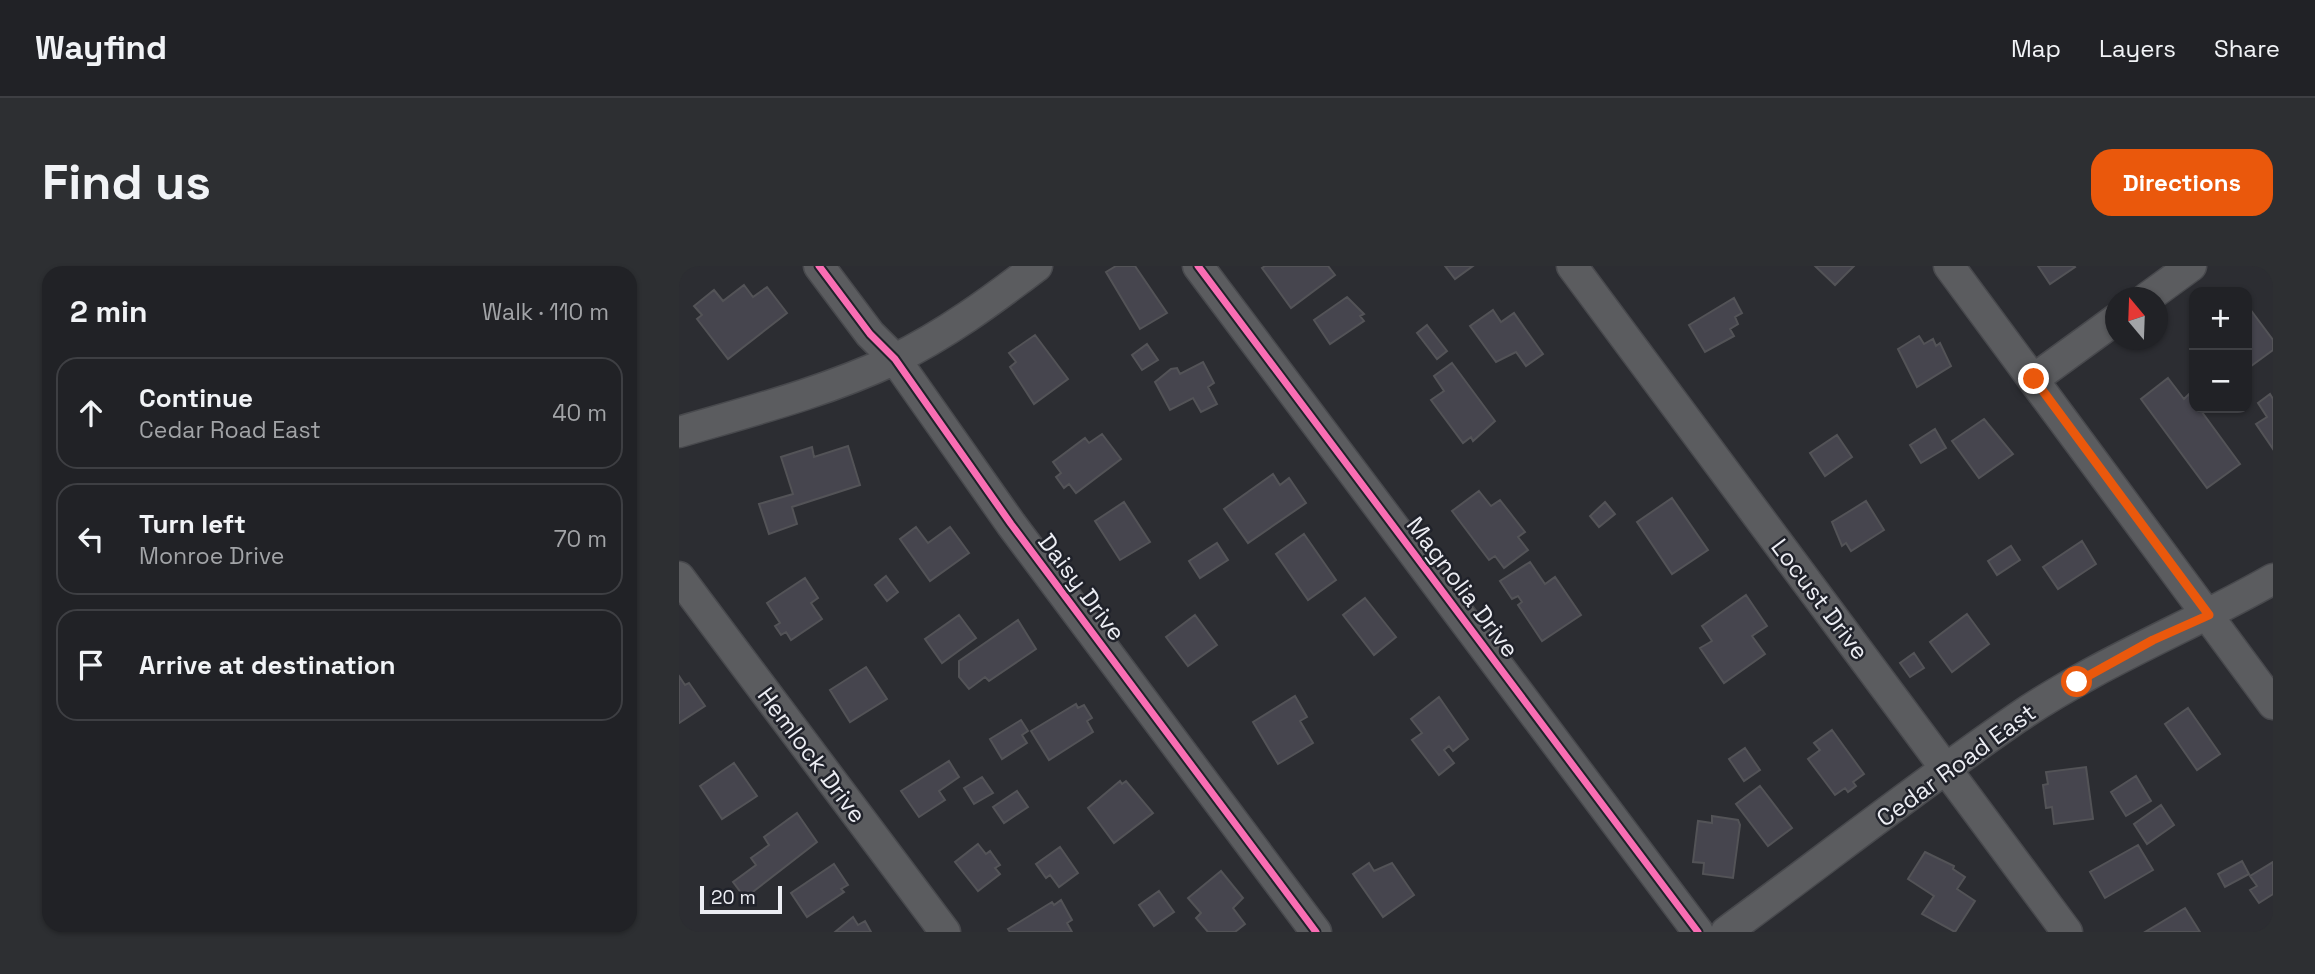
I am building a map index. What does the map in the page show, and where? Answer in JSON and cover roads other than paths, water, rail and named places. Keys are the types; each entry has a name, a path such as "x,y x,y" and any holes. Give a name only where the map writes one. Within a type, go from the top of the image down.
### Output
{"street":[{"name":"Daisy Drive","path":"818,266 870,334 895,359 1011,524 1316,932"},
{"path":"679,432 846,381 895,359 981,309 1037,266"},
{"name":"Magnolia Drive","path":"1198,266 1698,932"},
{"name":"Locust Drive","path":"1572,266 2067,932"},
{"path":"1949,266 2273,704"},
{"path":"2162,287 2191,266"},
{"path":"2034,379 2105,328"},
{"name":"Hemlock Drive","path":"679,577 945,932"},
{"name":"Cedar Road East","path":"1727,932 2018,718 2153,640 2209,615 2273,579"}]}
